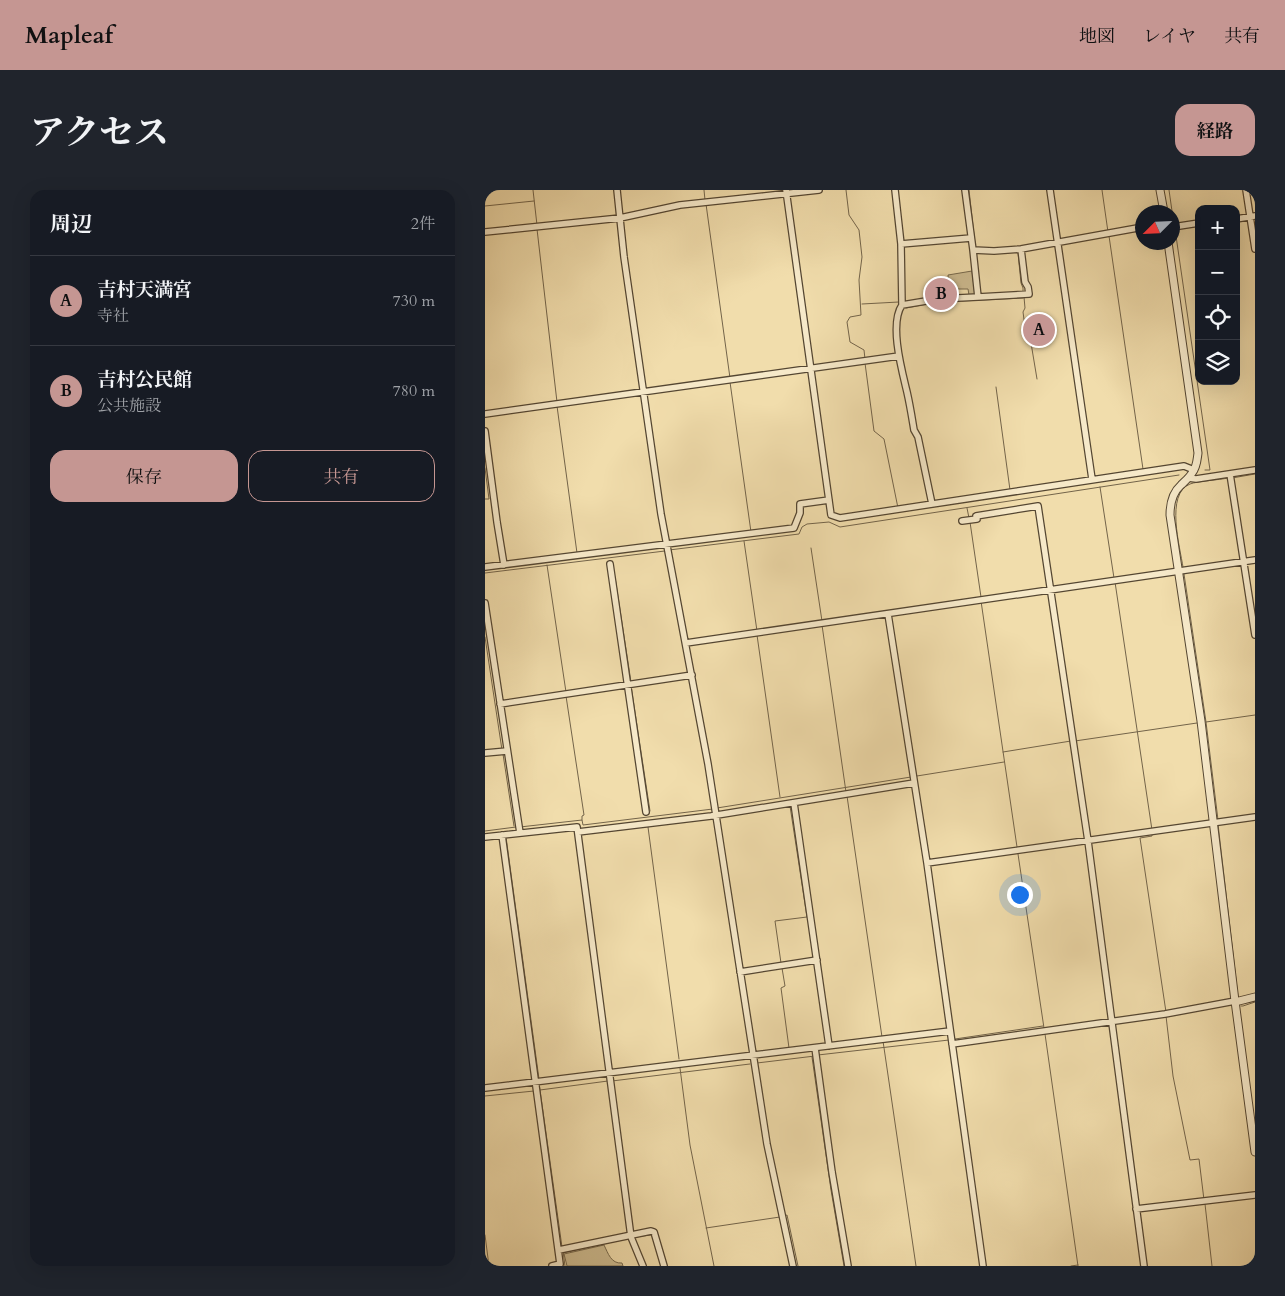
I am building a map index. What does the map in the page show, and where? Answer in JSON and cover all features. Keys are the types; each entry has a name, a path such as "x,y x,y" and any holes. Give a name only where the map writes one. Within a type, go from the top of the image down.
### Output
{"street":[{"path":"617,190 624,257 667,548 703,732 767,1144 793,1266"},
{"path":"485,232 620,218 680,206 787,192 819,190"},
{"path":"895,190 901,244 902,305 896,323 899,356 931,504"},
{"path":"965,190 978,297"},
{"path":"1050,190 1092,479"},
{"path":"1160,190 1163,205"},
{"path":"1246,190 1253,217 1255,249"},
{"path":"787,192 831,515 840,518 1184,466 1196,479 1231,477 1255,470"},
{"path":"1240,219 1253,217"},
{"path":"1180,226 1195,224"},
{"path":"973,250 1021,249 1135,228"},
{"path":"901,244 971,238"},
{"path":"902,305 938,299 1029,294 1025,282 1021,249"},
{"path":"1169,250 1198,453 1197,464 1191,474 1176,489 1170,504 1170,515 1182,571 1216,823 1235,1000 1252,1110 1255,1152"},
{"path":"485,414 899,356"},
{"path":"485,431 504,564"},
{"path":"1231,477 1255,635"},
{"path":"485,567 577,555 667,548 751,533 794,528 800,512 800,504 829,500"},
{"path":"966,521 977,520 977,516 1038,506 1088,841 1144,1266"},
{"path":"686,644 1255,560"},
{"path":"610,564 630,685 646,812"},
{"path":"485,604 500,704 504,751 519,829"},
{"path":"888,614 927,863 983,1266"},
{"path":"500,704 692,675"},
{"path":"485,753 504,751"},
{"path":"578,832 647,824 715,811 791,803 846,794 913,779"},
{"path":"791,803 829,1046"},
{"path":"927,863 1255,817"},
{"path":"485,837 504,835 519,829 577,827 632,1237 643,1266"},
{"path":"504,835 559,1250 560,1264 552,1266"},
{"path":"740,972 817,960"},
{"path":"485,1088 537,1085 609,1072 789,1051 816,1053 829,1046 883,1039 951,1039 1041,1032 1166,1014 1235,1000 1239,1002 1255,997"},
{"path":"816,1053 832,1172 848,1266"},
{"path":"1136,1209 1255,1195"},
{"path":"559,1250 632,1237 651,1231 654,1232 664,1266"}],"shaded area":[{"path":"972,271 975,295 969,295 968,289 949,289 948,275"},
{"path":"604,1245 613,1260 622,1263 623,1266 567,1266 564,1254"}],"waterway":[{"path":"533,190 537,225"},
{"path":"704,190 705,200"},
{"path":"846,190 849,215 859,230 862,257 859,280 861,315 850,317 847,322 850,342 864,350 865,359"},
{"path":"969,190 975,244"},
{"path":"1102,190 1108,232"},
{"path":"1169,190 1171,205"},
{"path":"485,206 534,201"},
{"path":"706,204 730,378"},
{"path":"537,229 557,402"},
{"path":"1109,236 1143,469"},
{"path":"1178,250 1210,470 1205,470"},
{"path":"1018,253 1023,291"},
{"path":"1024,297 1025,327 1030,337 1037,379"},
{"path":"962,301 1023,298"},
{"path":"862,304 899,302"},
{"path":"906,308 938,302"},
{"path":"865,363 874,431 884,439 898,508"},
{"path":"730,382 751,532"},
{"path":"996,387 1010,490"},
{"path":"557,406 577,553"},
{"path":"485,468 489,499 485,499"},
{"path":"1232,478 1255,474"},
{"path":"669,550 799,534 802,527 807,524 829,522 840,527 1179,475"},
{"path":"1183,567 1176,522 1178,498 1182,490 1190,484 1228,478"},
{"path":"1100,487 1114,578"},
{"path":"967,508 969,518"},
{"path":"970,522 981,597"},
{"path":"744,541 757,631"},
{"path":"811,548 822,621"},
{"path":"485,573 665,551"},
{"path":"547,565 566,692"},
{"path":"1184,574 1206,722 1218,820"},
{"path":"615,577 631,682"},
{"path":"1115,582 1152,830"},
{"path":"981,601 1017,847"},
{"path":"822,625 846,792"},
{"path":"757,635 780,797"},
{"path":"485,637 502,750"},
{"path":"631,686 650,811"},
{"path":"566,696 584,815 582,820"},
{"path":"1206,722 1255,715"},
{"path":"1075,741 1197,723"},
{"path":"1003,752 1071,741"},
{"path":"503,754 514,826"},
{"path":"917,776 1004,762"},
{"path":"717,808 911,777"},
{"path":"847,796 882,1037"},
{"path":"781,963 775,921 807,917 790,806"},
{"path":"520,827 582,820 583,825 713,809"},
{"path":"1218,824 1238,997"},
{"path":"485,831 516,827"},
{"path":"648,827 679,1059"},
{"path":"1152,834 1152,836 1140,838 1166,1012"},
{"path":"506,837 539,1079"},
{"path":"1018,854 1044,1028"},
{"path":"782,968 785,986 781,988 789,1048"},
{"path":"1241,1006 1255,1002"},
{"path":"1166,1016 1173,1076 1190,1160 1199,1159 1204,1200"},
{"path":"955,1039 1043,1026"},
{"path":"1045,1034 1078,1266"},
{"path":"818,1055 949,1040"},
{"path":"883,1041 916,1266"},
{"path":"757,1063 815,1056"},
{"path":"812,1057 844,1266"},
{"path":"612,1081 750,1064"},
{"path":"680,1068 690,1145 714,1266"},
{"path":"540,1090 608,1081"},
{"path":"539,1083 562,1247"},
{"path":"485,1096 534,1091"},
{"path":"1205,1204 1212,1266"},
{"path":"784,1216 787,1215 798,1266"},
{"path":"706,1228 780,1217"},
{"path":"485,1235 489,1266"},
{"path":"634,1237 651,1235"},
{"path":"563,1253 630,1238"},
{"path":"563,1251 565,1266"},
{"path":"1071,1266 1078,1265"}],"place":[{"name":"吉村公民館","path":"941,294"},
{"name":"吉村天満宮","path":"1039,330"}]}
